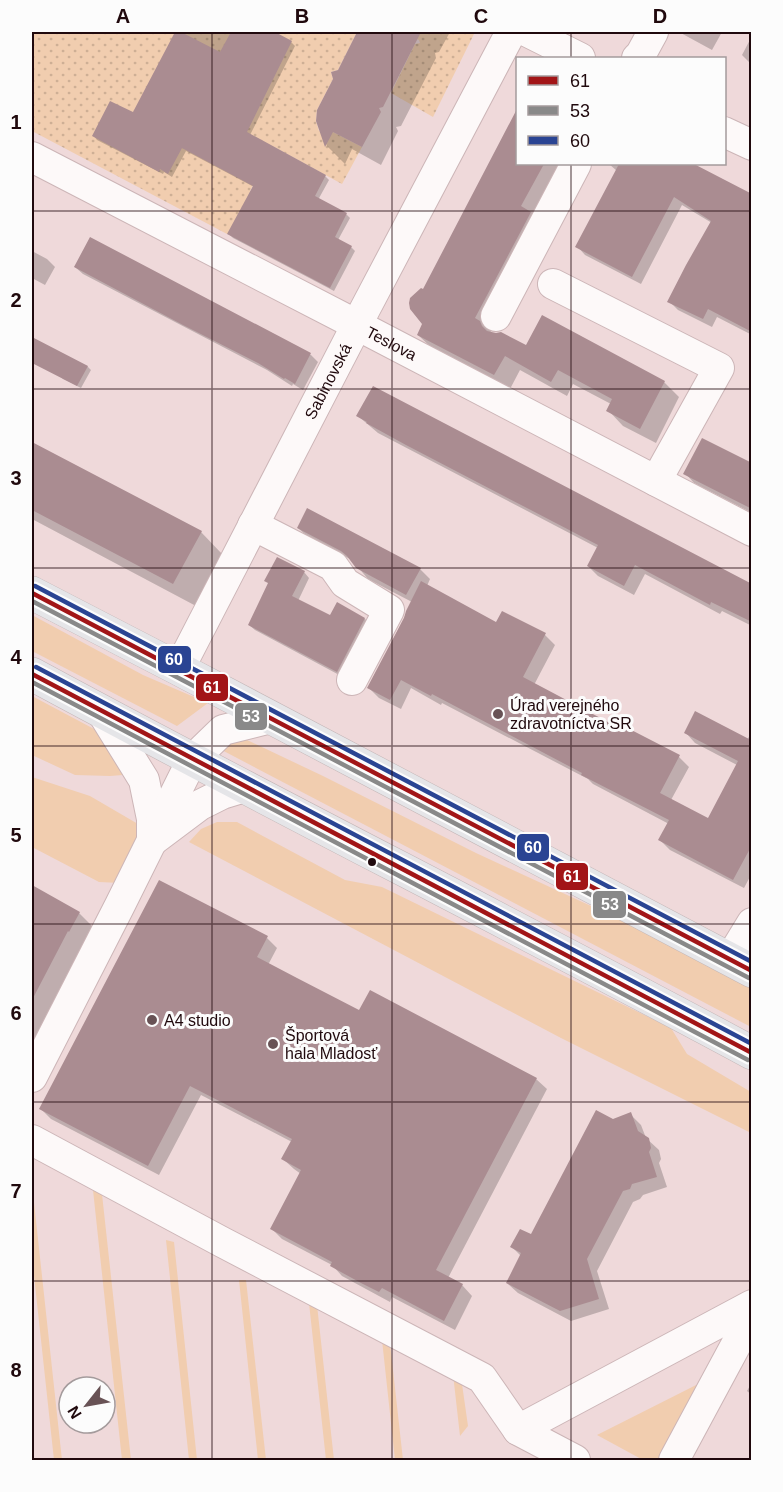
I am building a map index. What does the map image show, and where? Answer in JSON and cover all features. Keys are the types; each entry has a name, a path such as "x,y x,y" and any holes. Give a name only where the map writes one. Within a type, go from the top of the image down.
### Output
{"main road":[{"path":"32,593 741,965"},
{"path":"32,674 752,1053"}],"street":[{"name":"Sabinovská","path":"179,669 511,32"},
{"path":"528,32 578,57"},
{"path":"638,57 654,32"},
{"path":"726,133 752,145"},
{"name":"Teslova","path":"32,157 752,531"},
{"path":"496,316 575,165"},
{"path":"553,284 719,368 656,481"},
{"path":"253,525 333,566 345,584 389,610 352,680"},
{"path":"102,712 144,780 152,819 153,841"},
{"path":"32,1077 192,760 223,730 271,718"},
{"path":"153,841 200,805 222,794 245,787"},
{"path":"741,965 752,923"},
{"path":"32,1140 482,1378 518,1430 575,1461"},
{"path":"518,1430 752,1305"},
{"path":"674,1461 752,1315"}],"shaded area":[{"path":"32,32 357,32 338,70 331,72 333,79 317,110 316,121 319,131 333,132 362,147 342,184 274,147 250,191 279,207 227,234 32,131"},
{"path":"418,32 422,34 425,32 475,32 433,117 391,93 415,44 420,43 414,38"},
{"path":"32,615 143,675 208,703 177,726 32,651"},
{"path":"32,696 111,738 136,774 75,775 32,755"},
{"path":"245,739 476,853 667,941 751,985 751,1027 216,747"},
{"path":"32,777 90,796 138,824 144,840 120,883 99,882 32,847"},
{"path":"217,822 237,822 345,880 382,887 671,1028 687,1054 751,1092 751,1133 561,1038 189,842 201,829"},
{"path":"32,1184 57,1414 57,1435 59,1435 62,1460 54,1460 32,1257"},
{"path":"93,1190 102,1194 131,1460 122,1460 117,1413 117,1375 113,1375"},
{"path":"166,1240 174,1242 197,1460 189,1460"},
{"path":"239,1280 246,1280 266,1460 258,1460"},
{"path":"309,1303 317,1305 334,1460 326,1460"},
{"path":"382,1340 390,1343 403,1460 395,1460"},
{"path":"453,1374 461,1377 468,1426 460,1436"},
{"path":"708,1379 667,1460 643,1460 597,1435"}],"building":[{"path":"175,32 181,32 220,52 231,32 275,32 292,41 247,132 326,175 315,196 347,213 335,237 352,246 330,288 227,234 253,186 182,148 168,174 160,169 159,172 92,136 110,101 133,112"},
{"path":"357,32 421,32 383,107 379,108 381,112 362,147 333,132 325,147 316,121 317,110 333,79 331,72 338,70"},
{"path":"516,111 516,165 543,165 521,206 531,212 475,318 487,331 501,332 526,345 542,315 665,381 640,429 606,411 612,399 558,370 551,382 505,356 494,375 417,335 422,324 410,309 409,303 410,298 421,288 423,289"},
{"path":"618,165 696,165 752,194 752,332 708,309 703,319 667,302 711,221 674,197 632,277 575,247"},
{"path":"90,237 311,353 295,384 74,267"},
{"path":"32,337 88,366 77,386 32,363"},
{"path":"373,386 752,584 752,622 711,602 710,605 635,565 624,586 587,566 598,545 406,445 356,416"},
{"path":"702,438 752,463 752,509 683,474"},
{"path":"32,442 202,531 173,584 32,510"},
{"path":"307,508 421,568 406,595 356,568 341,551 297,528"},
{"path":"277,557 305,571 292,596 330,615 337,602 365,618 337,672 248,625 268,583 264,581"},
{"path":"421,581 496,622 502,611 546,633 523,677 608,722 610,719 680,755 660,793 708,818 738,761 684,733 695,711 749,739 752,735 752,845 733,880 658,840 669,820 432,694 431,696 401,680 390,700 367,688"},
{"name":"Športová hala Mladosť","path":"159,880 268,936 257,957 297,978 359,1010 370,990 537,1078 436,1270 463,1284 444,1321 382,1288 379,1292 361,1283 330,1266 332,1262 270,1229 301,1170 281,1159 292,1139 229,1106 190,1086 148,1166 39,1109"},
{"path":"32,885 80,912 32,1000"},
{"path":"596,1110 613,1119 631,1112 638,1131 649,1138 651,1148 649,1152 657,1177 632,1184 630,1189 623,1191 587,1259 599,1299 560,1311 506,1283 521,1253 510,1247 520,1229 531,1234"}],"transit line":[{"name":"60","path":"35,586 752,962"},
{"name":"61","path":"32,593 752,971"},
{"name":"53","path":"32,601 749,978"},
{"name":"60","path":"36,667 752,1044"},
{"name":"61","path":"32,674 752,1053"},
{"name":"53","path":"32,682 748,1060"}],"place":[{"name":"Úrad verejného zdravotníctva SR","path":"498,714"},
{"name":"A4 studio","path":"152,1020"},
{"name":"Športová hala Mladosť","path":"273,1044"}]}
